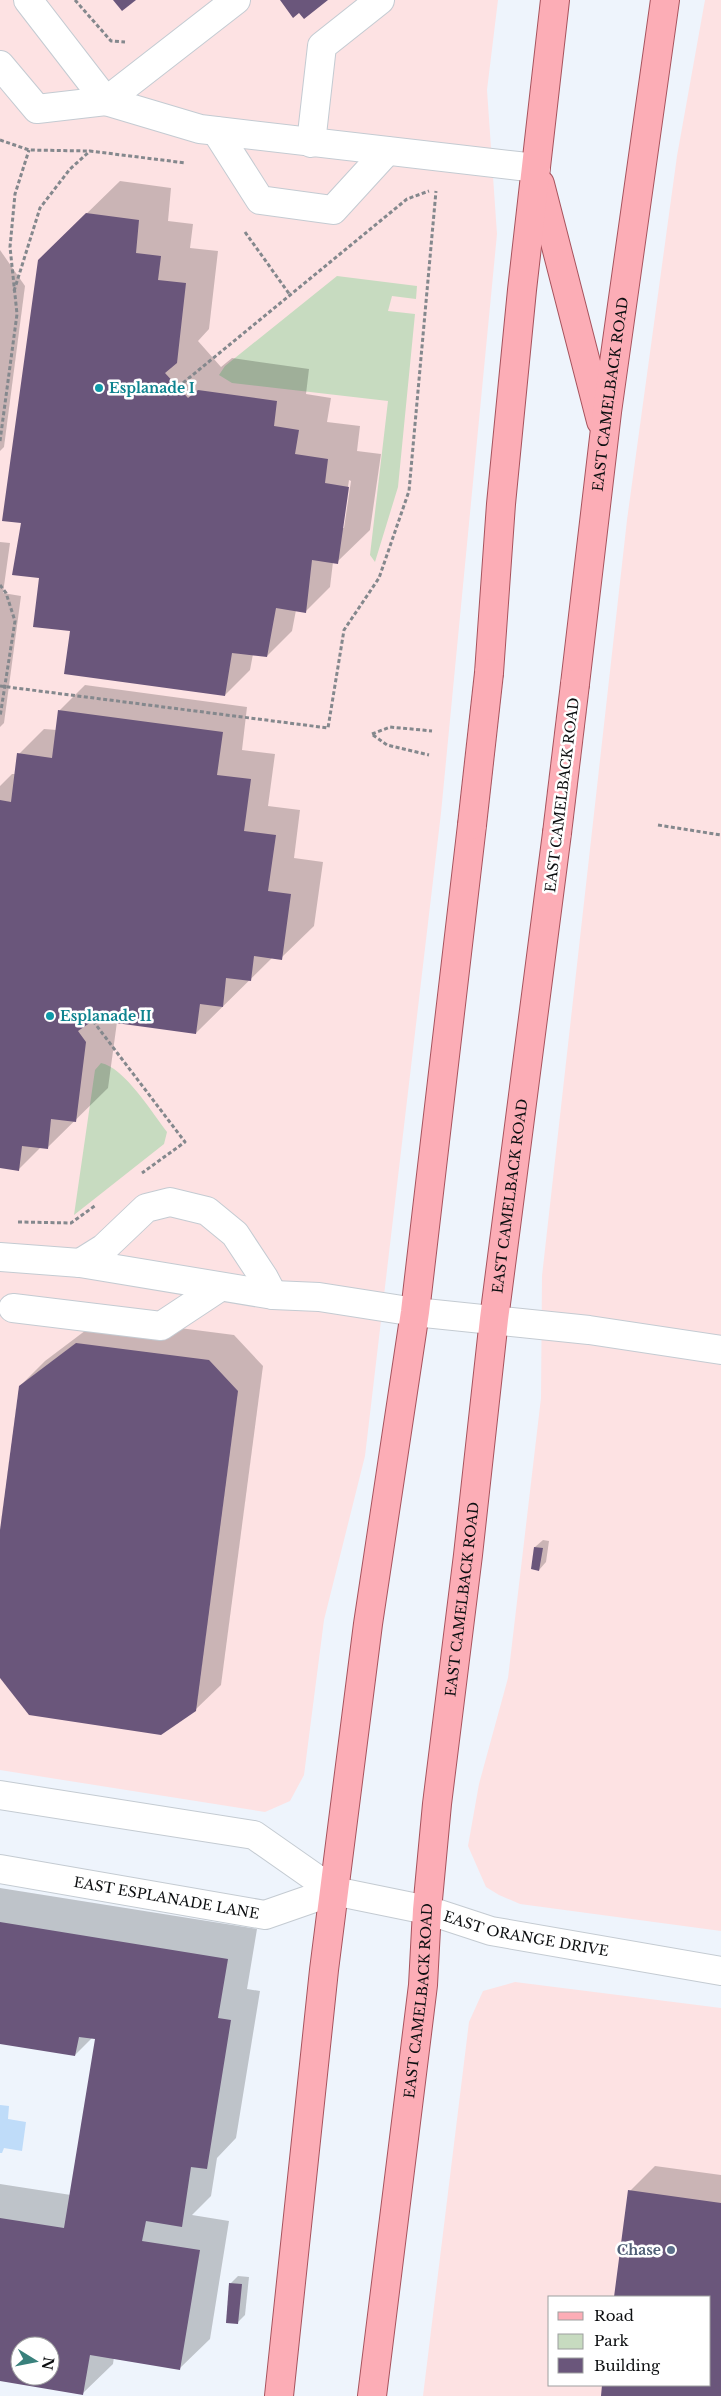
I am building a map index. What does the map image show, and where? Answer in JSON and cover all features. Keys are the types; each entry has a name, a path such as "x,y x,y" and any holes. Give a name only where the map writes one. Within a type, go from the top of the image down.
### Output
{"main road":[{"path":"279,2396 324,1970 368,1624 415,1312 472,825 489,673 502,494 555,0"},
{"name":"EAST CAMELBACK ROAD","path":"372,2396 422,1985 427,1910 494,1319 557,833 605,435 664,0"},
{"path":"536,168 605,435"}],"street":[{"path":"28,0 106,102"},
{"path":"106,102 236,0"},
{"path":"311,142 322,46 380,0"},
{"path":"0,65 37,109 106,102 200,129 536,168"},
{"path":"216,131 260,200 333,210 387,151"},
{"path":"80,1263 104,1248 146,1208 170,1202 207,1211 235,1234 264,1278 273,1296"},
{"path":"0,1258 80,1263 273,1296 319,1297 415,1312 589,1330 721,1350"},
{"path":"13,1308 161,1326 220,1287"},
{"path":"0,1794 254,1835 334,1891"},
{"name":"EAST ESPLANADE LANE","path":"0,1869 265,1915 334,1891"},
{"name":"EAST ORANGE DRIVE","path":"334,1891 427,1910 491,1930 721,1970"}],"path":[{"path":"75,0 111,41 130,42"},
{"path":"0,140 29,150 90,151 188,163"},
{"path":"0,441 17,314 10,248 14,194 29,150"},
{"path":"14,291 40,208 70,169 90,151"},
{"path":"2,686 328,728 344,630 379,578 409,491 436,189 407,199 178,387"},
{"path":"244,230 290,295"},
{"path":"0,585 6,592 15,621 2,686 0,717"},
{"path":"429,755 387,745 372,734 390,727 432,731"},
{"path":"658,825 721,835"},
{"path":"93,1021 184,1142 136,1177"},
{"path":"9,1221 71,1223 104,1200"}],"shaded area":[{"path":"0,0 498,0 487,90 497,234 441,813 365,1456 324,1620 304,1775 290,1801 265,1812 0,1770"},
{"path":"705,0 721,0 721,1931 520,1904 486,1887 468,1846 479,1784 508,1678 541,1398 542,1276 627,520 677,156"},
{"path":"515,1982 721,2008 721,2396 423,2396 469,2022 483,1991"}],"green space":[{"path":"337,276 417,286 416,299 392,296 388,311 415,314 398,487 375,562 370,555 388,401 232,383 219,375 225,366"},
{"path":"101,1063 110,1066 128,1082 167,1132 164,1144 74,1215 95,1070"}],"water":[{"path":"0,2105 9,2106 8,2119 26,2122 22,2151 4,2148 2,2153 0,2153"}],"building":[{"path":"113,0 136,0 122,11"},
{"path":"280,0 328,0 304,19 299,13 293,18"},
{"name":"Esplanade I","path":"86,213 139,220 136,253 161,256 158,280 186,283 177,363 165,373 188,398 198,390 277,401 274,426 299,430 295,454 328,459 325,483 349,487 338,564 312,560 306,613 276,608 267,657 232,653 225,696 64,674 70,631 33,627 39,578 12,575 21,523 2,521 38,260"},
{"path":"58,710 223,732 217,775 251,779 244,831 276,835 268,891 291,894 282,960 254,956 251,981 226,978 223,1007 200,1004 196,1034 116,1023 107,1011 78,1031 86,1042 76,1122 51,1119 48,1149 22,1146 19,1171 0,1168 0,800 11,802 17,753 52,758"},
{"path":"76,1343 209,1360 238,1391 196,1711 161,1735 29,1715 0,1678 0,1530 19,1386"},
{"path":"534,1547 543,1548 539,1571 531,1569"},
{"path":"0,1922 228,1959 218,2018 231,2020 207,2169 191,2167 182,2227 146,2221 142,2241 200,2250 180,2370 90,2355 83,2395 30,2386 60,2386 60,2336 10,2336 10,2383 0,2381 0,2218 64,2228 95,2039 79,2037 75,2056 0,2044"},
{"name":"Chase","path":"628,2190 721,2203 721,2396 601,2396 602,2386 711,2386 711,2296 614,2296"},
{"path":"229,2283 242,2284 238,2324 226,2323"}],"place":[{"name":"Esplanade I","path":"99,388"},
{"name":"Esplanade II","path":"50,1016"},
{"name":"Chase","path":"671,2250"}]}
